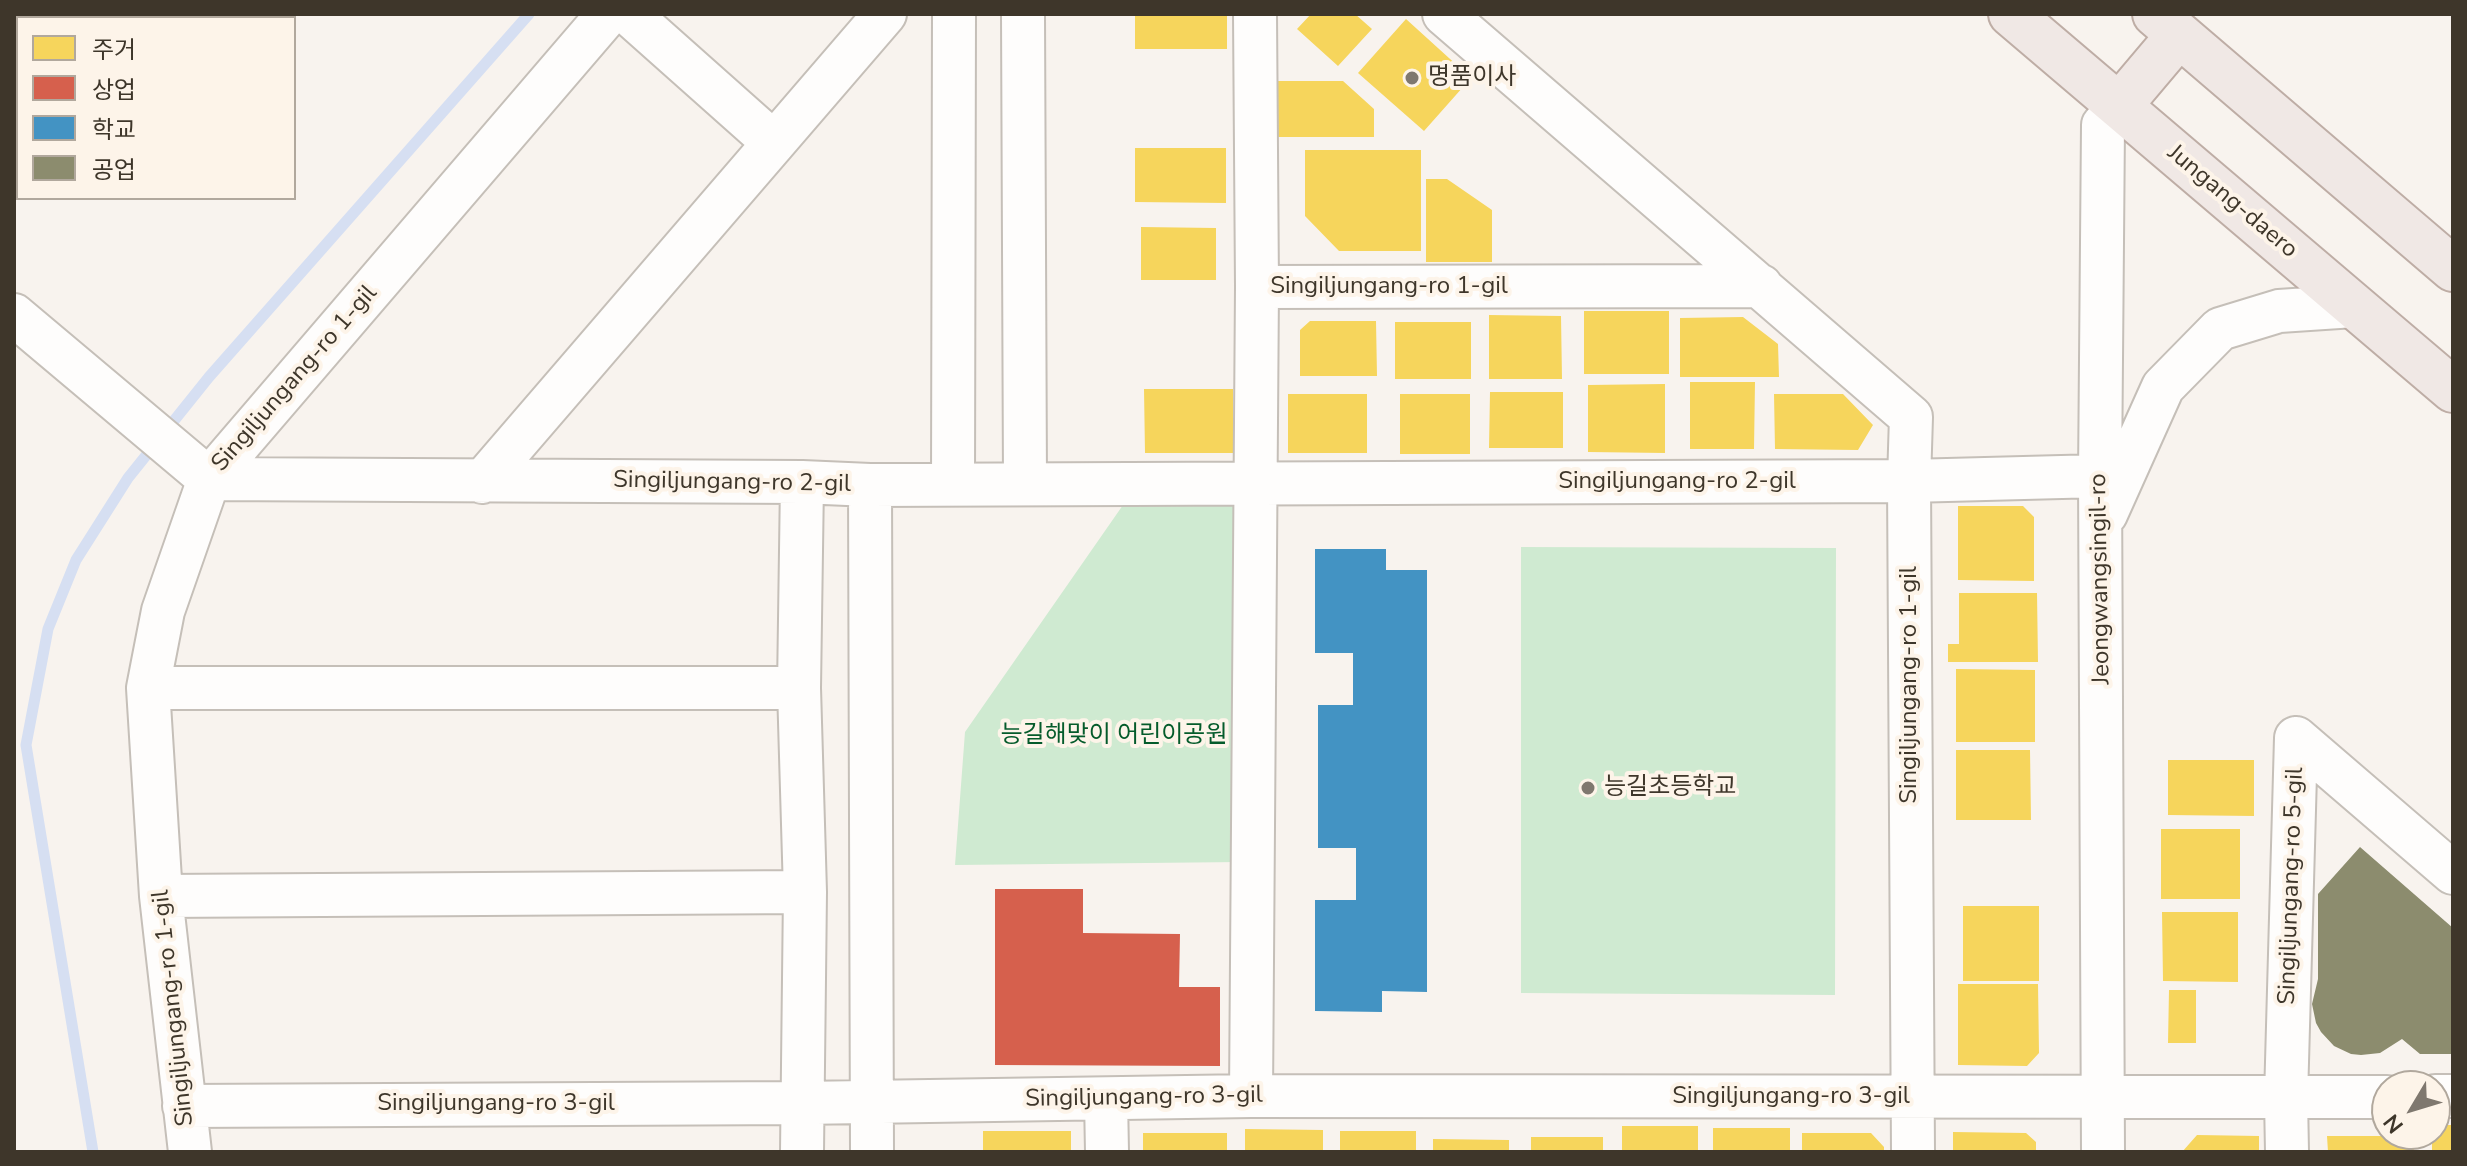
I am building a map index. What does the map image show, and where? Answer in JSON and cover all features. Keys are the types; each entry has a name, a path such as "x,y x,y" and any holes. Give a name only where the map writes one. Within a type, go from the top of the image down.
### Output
{"main road":[{"name":"Jungang-daero","path":"2011,14 2453,390"},
{"name":"Jeongwangsingil-ro","path":"2119,106 2167,24"},
{"path":"2167,24 2453,269"}],"street":[{"name":"Singiljungang-ro 1-gil","path":"190,1152 161,896 148,688 196,468 608,14"},
{"path":"629,14 774,143"},
{"path":"482,482 885,14"},
{"path":"953,484 954,14"},
{"path":"1023,14 1025,482"},
{"path":"1251,1096 1257,287 1255,14"},
{"name":"Singiljungang-ro 1-gil","path":"1444,14 1911,417 1913,1152"},
{"name":"Jeongwangsingil-ro","path":"2103,1152 2100,476 2103,125 2119,106"},
{"name":"Singiljungang-ro 1-gil","path":"1257,287 1761,286"},
{"path":"2101,526 2163,387 2220,329 2279,311 2354,306"},
{"path":"14,315 196,468"},
{"name":"Singiljungang-ro 2-gil","path":"196,468 482,482 802,482 870,485 1025,482 1909,481 2100,476"},
{"path":"802,482 799,688 805,892 802,1152"},
{"path":"870,485 872,1152"},
{"path":"148,688 799,688"},
{"name":"Singiljungang-ro 5-gil","path":"2287,1152 2296,738 2453,873"},
{"path":"161,896 805,892"},
{"name":"Singiljungang-ro 3-gil","path":"184,1106 801,1103 1251,1096 2286,1098"},
{"path":"2286,1098 2371,1097"},
{"path":"1106,1099 1107,1152"}],"green space":[{"name":"능길해맞이 어린이공원","path":"1235,496 1241,862 955,865 965,732 1123,505"},
{"path":"1521,547 1836,548 1835,995 1521,993"}],"building: 주거":[{"path":"1135,14 1227,14 1227,49 1135,49"},
{"path":"1311,14 1355,14 1372,29 1338,66 1297,29"},
{"path":"1406,19 1471,78 1424,131 1358,73"},
{"path":"1278,81 1343,81 1374,109 1374,137 1278,137"},
{"path":"1135,148 1226,148 1226,203 1135,202"},
{"path":"1305,150 1421,150 1421,251 1339,251 1305,216"},
{"path":"1426,179 1447,179 1492,210 1492,262 1426,262"},
{"path":"1141,227 1216,228 1216,280 1141,280"},
{"path":"1584,311 1669,311 1669,374 1584,374"},
{"path":"1489,315 1561,316 1562,379 1489,379"},
{"path":"1743,317 1778,344 1779,377 1680,377 1680,318"},
{"path":"1310,321 1376,321 1377,376 1300,376 1300,330"},
{"path":"1395,322 1471,322 1471,379 1395,379"},
{"path":"1690,382 1755,382 1754,449 1690,449"},
{"path":"1665,384 1665,453 1588,452 1588,385"},
{"path":"1144,389 1233,389 1233,453 1145,453"},
{"path":"1490,392 1563,392 1563,448 1489,448"},
{"path":"1288,394 1367,394 1367,453 1288,453"},
{"path":"1400,394 1470,394 1470,454 1400,454"},
{"path":"1774,394 1843,394 1873,425 1858,450 1775,449"},
{"path":"1958,506 2023,506 2034,517 2034,581 1958,580"},
{"path":"1959,593 2037,593 2038,662 1948,662 1948,644 1959,644"},
{"path":"1956,669 2035,670 2035,742 1956,742"},
{"path":"1956,750 2030,750 2031,820 1956,820"},
{"path":"2168,760 2254,760 2254,816 2168,815"},
{"path":"2161,829 2240,829 2240,899 2161,899"},
{"path":"1963,906 2039,906 2039,981 1963,981"},
{"path":"2162,912 2238,912 2238,982 2163,981"},
{"path":"1958,984 2038,984 2039,1053 2027,1066 1958,1065"},
{"path":"2169,990 2196,990 2196,1043 2168,1043"},
{"path":"2453,1125 2453,1152 2432,1152 2451,1150"},
{"path":"1622,1126 1698,1126 1698,1152 1622,1152"},
{"path":"1713,1128 1790,1128 1790,1152 1713,1152"},
{"path":"1245,1129 1323,1130 1323,1152 1245,1152"},
{"path":"983,1131 1071,1131 1071,1152 983,1152"},
{"path":"1340,1131 1416,1131 1416,1152 1340,1152"},
{"path":"1953,1132 2026,1133 2036,1142 2036,1152 1953,1152"},
{"path":"1143,1133 1227,1133 1227,1152 1143,1152"},
{"path":"1802,1133 1871,1133 1884,1147 1884,1152 1802,1152"},
{"path":"2197,1135 2259,1136 2259,1152 2182,1152"},
{"path":"2327,1136 2371,1136 2371,1150 2414,1150 2414,1152 2328,1152"},
{"path":"1531,1137 1603,1137 1603,1152 1531,1152"},
{"path":"1433,1139 1509,1140 1509,1152 1433,1152"}],"building: 상업":[{"path":"995,889 1083,889 1083,933 1180,934 1179,987 1220,987 1220,1066 995,1065"}],"building: 학교":[{"path":"1315,549 1386,549 1386,570 1427,570 1427,992 1382,991 1382,1012 1315,1011 1315,900 1356,900 1356,848 1318,848 1318,705 1353,705 1353,653 1315,653"}],"building: 공업":[{"path":"2360,847 2453,928 2453,1054 2420,1054 2402,1039 2380,1053 2351,1054 2334,1046 2316,1023 2312,1004 2318,979 2318,894"}],"waterway":[{"path":"93,1152 26,745 48,629 76,560 128,478 209,377 529,14"}],"place":[{"name":"명품이사","path":"1412,78"},
{"name":"능길초등학교","path":"1588,788"}]}
